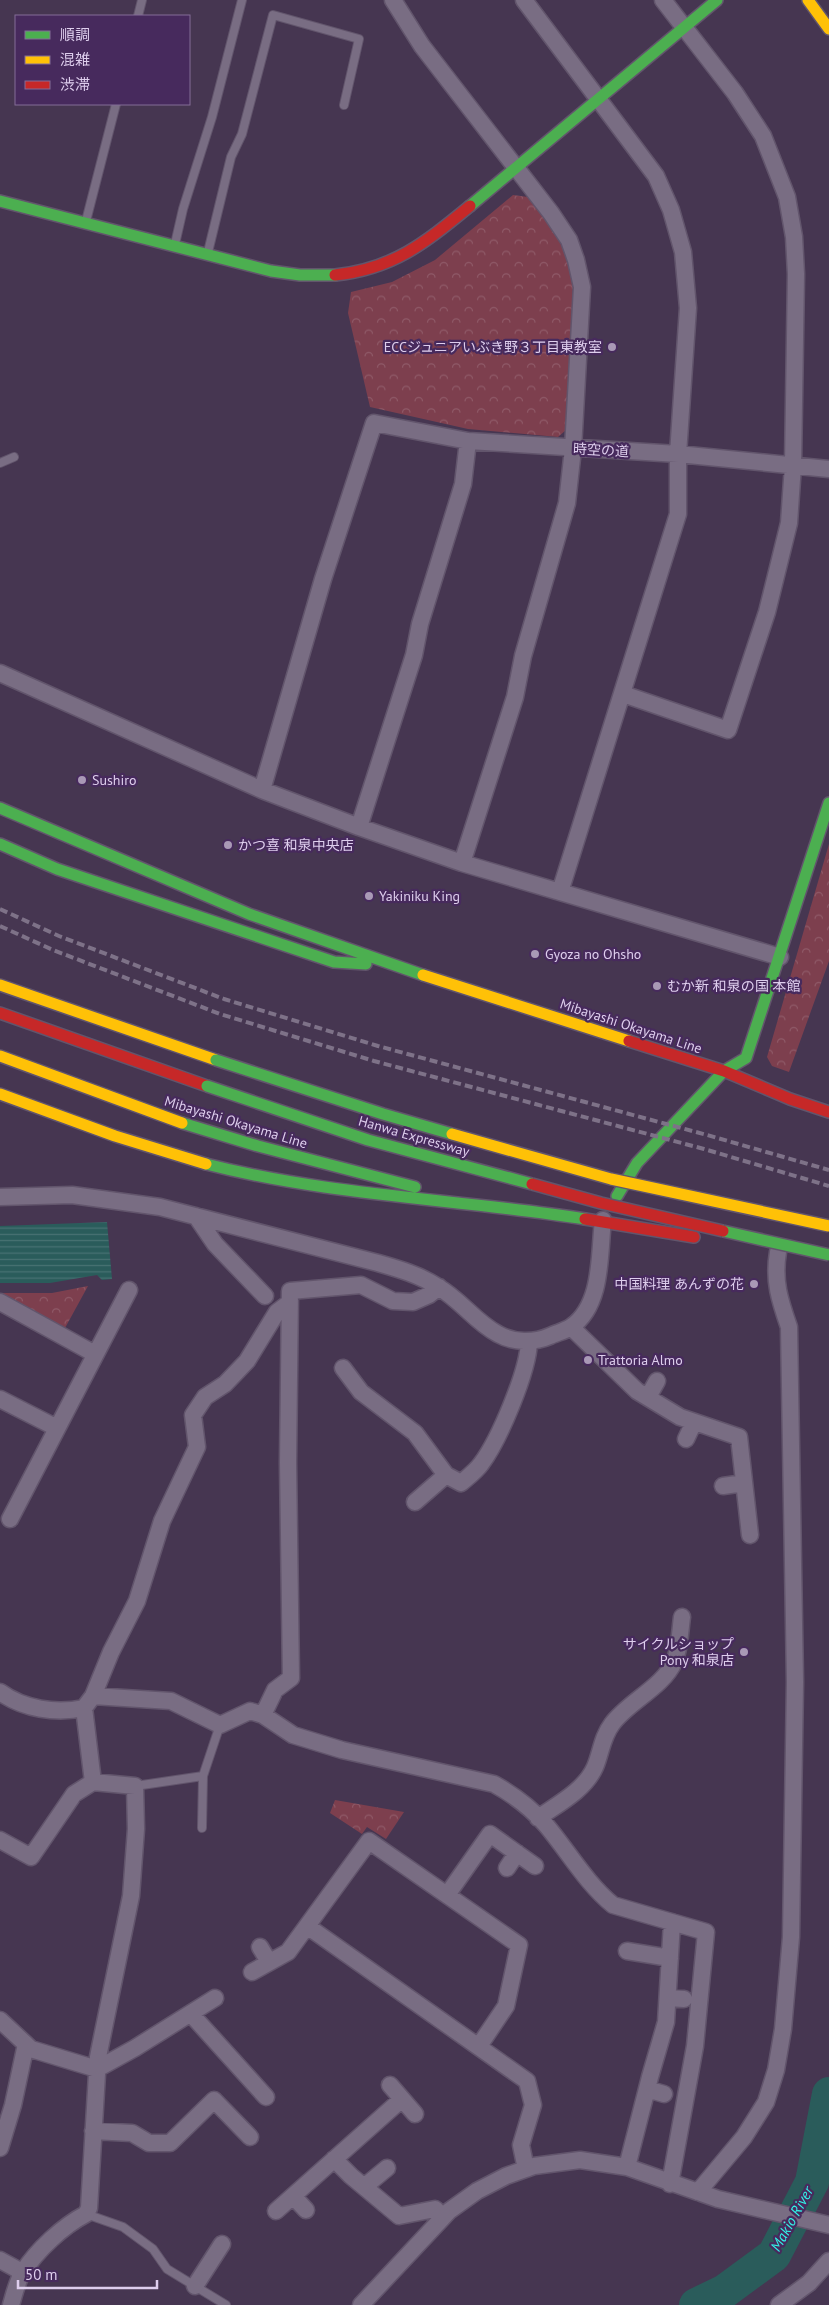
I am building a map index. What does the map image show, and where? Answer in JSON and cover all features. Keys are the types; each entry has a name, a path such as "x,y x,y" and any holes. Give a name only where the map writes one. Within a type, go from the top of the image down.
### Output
{"main road":[{"path":"0,201 259,268 314,276 348,274 380,266 406,255 426,242 717,0"},
{"path":"808,0 829,29"},
{"path":"603,1220 637,1163 724,1071 746,1058 829,803"},
{"name":"Mibayashi Okayama Line","path":"0,808 249,914 394,966 724,1071 801,1103 829,1112"},
{"name":"Mibayashi Okayama Line","path":"0,844 57,869 334,962 394,966"},
{"name":"Hanwa Expressway","path":"0,985 216,1060 383,1114 611,1178 829,1226"},
{"name":"Hanwa Expressway","path":"0,1013 368,1140 601,1203 829,1255"},
{"name":"Mibayashi Okayama Line","path":"0,1056 117,1100 206,1130 469,1203"},
{"name":"Mibayashi Okayama Line","path":"0,1094 119,1139 234,1172 336,1190 469,1203 603,1220 829,1263"}],"street":[{"path":"393,0 422,46 569,240 582,287 573,449 565,512 524,656 515,697 462,863"},
{"path":"524,0 597,100 656,176 671,210 683,252 688,308 678,454 678,514 560,892"},
{"path":"623,694 728,730 767,612 789,523 793,465 796,274 794,237 787,196 763,136 734,93 663,0"},
{"name":"時空の道","path":"262,790 323,579 374,422 468,441 678,454 829,469"},
{"path":"359,826 414,655 420,624 463,484 468,441"},
{"path":"0,673 262,790 359,826 462,863 780,957"},
{"path":"0,1198 72,1195 152,1206 378,1263 411,1273 439,1287 461,1304 479,1323 501,1336 529,1342 571,1327 587,1308 594,1294 603,1220"},
{"path":"196,1216 215,1244 265,1296"},
{"path":"698,2192 744,2137 766,2102 776,2070 782,2037 790,1947 795,1682 790,1346 789,1327 778,1292 776,1264 785,1254"},
{"path":"262,1715 274,1690 291,1678 288,1464 290,1291 361,1285 393,1301 414,1302 429,1295 439,1287"},
{"path":"10,1519 129,1290"},
{"path":"0,1302 95,1354"},
{"path":"93,1782 88,1702 137,1600 162,1521 197,1447 193,1415 205,1397 225,1384 247,1362 278,1312 289,1303"},
{"path":"571,1327 637,1391 680,1417 739,1437 750,1535"},
{"path":"344,1368 361,1392 415,1434 446,1475 461,1483 481,1465 500,1431 529,1353 529,1342"},
{"path":"648,1397 657,1381"},
{"path":"0,1399 56,1428"},
{"path":"686,1439 694,1422"},
{"path":"416,1502 446,1475"},
{"path":"723,1486 744,1483"},
{"path":"538,1818 587,1781 610,1727 620,1714 667,1673 675,1660 682,1616"},
{"path":"0,1692 12,1700 56,1711 88,1702 171,1701 220,1725 250,1711 262,1715 293,1736 342,1750 494,1784 507,1791 538,1818 601,1895 613,1905 706,1932 694,2046 670,2184"},
{"path":"0,1840 31,1857 74,1794 93,1782 135,1786 136,1829 131,1896 98,2057 89,2208 86,2214 70,2223 22,2272 11,2305"},
{"path":"447,1895 490,1834 535,1866"},
{"path":"252,1972 288,1952 369,1841 519,1944 506,2006 479,2046"},
{"path":"508,1868 518,1853"},
{"path":"627,2167 666,2022 672,1922"},
{"path":"307,1926 527,2081 533,2105 521,2145 526,2169"},
{"path":"260,1947 269,1962"},
{"path":"627,1951 670,1958"},
{"path":"0,2020 31,2049 97,2069 215,1998"},
{"path":"668,1998 684,1999"},
{"path":"191,2014 266,2097"},
{"path":"0,2148 13,2105 26,2044"},
{"path":"390,2085 415,2114"},
{"path":"647,2089 664,2094"},
{"path":"276,2211 402,2099"},
{"path":"93,2131 132,2133 148,2143 170,2143 214,2100 250,2137"},
{"path":"334,2159 399,2216 435,2209 443,2217"},
{"path":"361,2305 443,2217 477,2191 506,2176 534,2166 580,2160 627,2167 670,2184 718,2199 829,2225"},
{"path":"364,2187 387,2168"},
{"path":"293,2196 306,2210"},
{"path":"196,2286 222,2244"},
{"path":"0,2260 22,2272"},
{"path":"779,2305 809,2283 829,2261"}],"lane":[{"path":"138,15 142,0"},
{"path":"174,246 183,209 212,117 242,0"},
{"path":"207,254 232,157 242,134 273,15 360,39 344,104"},
{"path":"85,223 116,105"},
{"path":"0,463 14,457"},
{"path":"202,1828 203,1776 220,1725"},
{"path":"135,1786 203,1776"},
{"path":"86,2214 123,2227 153,2249 167,2269 226,2305"}],"green space":[{"path":"513,195 528,197 544,218 558,238 571,272 573,286 566,430 558,437 468,429 370,407 348,313 351,292 392,282 435,260"},
{"path":"829,844 829,961 789,1072 772,1066 767,1057"},
{"path":"88,1286 65,1328 0,1293 52,1293"},
{"path":"335,1800 404,1812 386,1839 367,1827 362,1834 330,1813"}],"shaded area":[{"path":"107,1222 112,1279 102,1280 97,1275 50,1283 0,1283 0,1226"}],"waterway":[{"name":"Makio River","path":"696,2305 725,2291 774,2255 812,2182 829,2094"}],"railway":[{"path":"0,909 59,936 224,999 378,1046 829,1170"},
{"path":"0,926 53,950 220,1014 374,1061 704,1149 829,1186"}],"traffic: fast":[{"path":"470,206 717,0"},
{"path":"0,201 271,271 300,275 335,275"},
{"path":"617,1196 637,1163 724,1071 746,1058 829,803"},
{"path":"0,808 249,914 423,975"},
{"path":"0,844 57,869 334,962 366,964"},
{"path":"216,1060 383,1114 452,1134"},
{"path":"207,1086 368,1140 532,1184"},
{"path":"182,1123 258,1146 415,1187"},
{"path":"206,1164 253,1175 347,1190 585,1219"},
{"path":"723,1231 829,1255"}],"traffic: slow":[{"path":"808,0 829,29"},
{"path":"423,975 629,1041"},
{"path":"0,985 216,1060"},
{"path":"0,1056 182,1123"},
{"path":"0,1094 115,1136 206,1164"},
{"path":"452,1134 611,1179 829,1226"}],"traffic: jam":[{"path":"335,275 375,267 408,252 439,231 470,206"},
{"path":"0,1013 207,1086"},
{"path":"629,1041 724,1071 790,1099 829,1112"},
{"path":"532,1184 601,1203 723,1231"},
{"path":"585,1219 694,1237"}],"place":[{"name":"ECCジュニアいぶき野３丁目東教室","path":"612,347"},
{"name":"Sushiro","path":"82,780"},
{"name":"かつ喜 和泉中央店","path":"228,845"},
{"name":"Yakiniku King","path":"369,896"},
{"name":"Gyoza no Ohsho","path":"535,954"},
{"name":"むか新 和泉の国 本館","path":"657,986"},
{"name":"中国料理 あんずの花","path":"754,1284"},
{"name":"Trattoria Almo","path":"588,1360"},
{"name":"サイクルショップ Pony 和泉店","path":"744,1652"}]}
